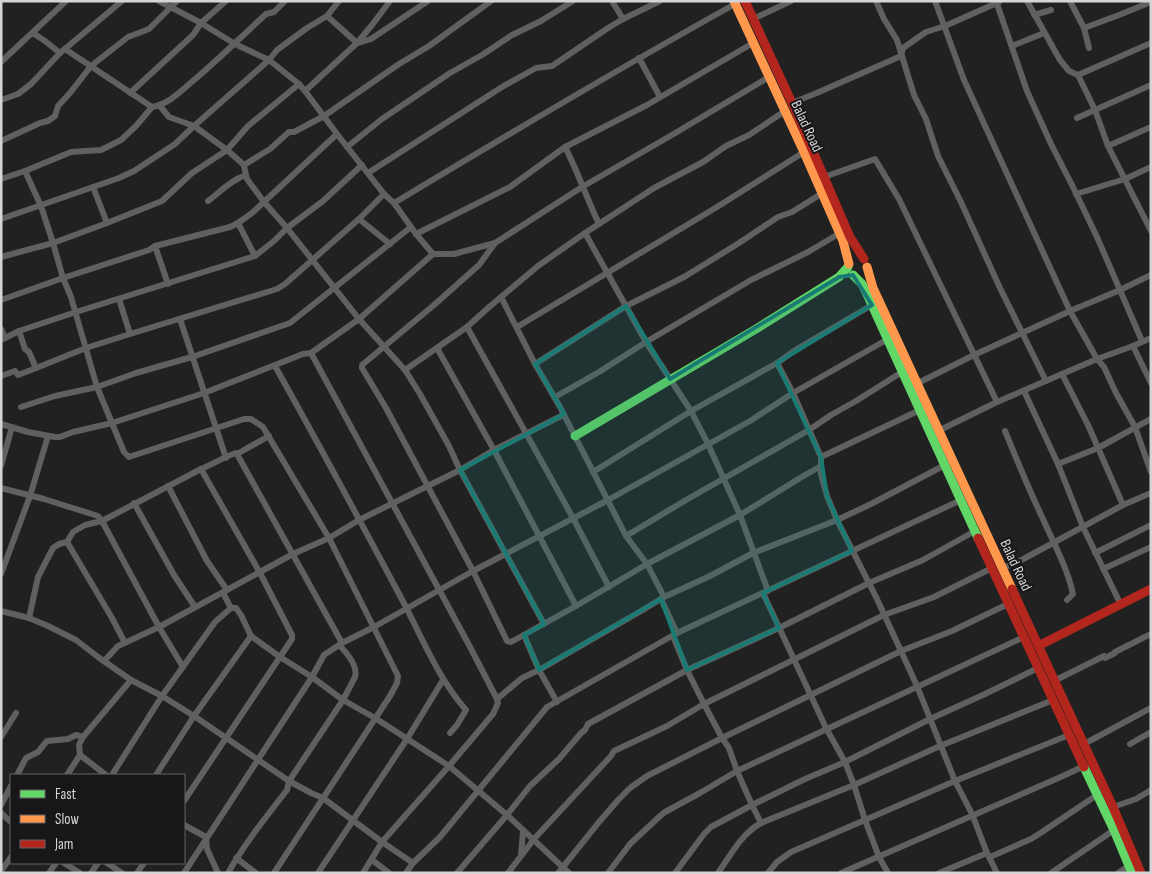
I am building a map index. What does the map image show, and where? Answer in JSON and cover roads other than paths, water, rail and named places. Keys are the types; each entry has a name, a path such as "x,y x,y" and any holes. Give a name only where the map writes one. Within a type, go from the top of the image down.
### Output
{"main road":[{"name":"Balad Road","path":"745,1 850,237 866,263 873,288 1084,744 1141,873"},
{"name":"Balad Road","path":"734,3 840,233 851,270 862,284 888,339 1008,604 1114,830 1130,869"},
{"path":"861,257 866,263 867,271 862,275 856,276 851,270 852,259 854,258 861,257"},
{"path":"575,436 756,329 851,270"},
{"path":"1038,646 1151,589"}],"street":[{"path":"1,62 66,1"},
{"path":"1,100 24,90 63,51 122,1"},
{"path":"159,1 201,23 234,44 269,60 299,84 384,194 394,203 416,234 434,254"},
{"path":"1,141 48,121 55,116 58,106 91,66 128,37 149,29 177,1"},
{"path":"130,93 193,35 201,23 226,1"},
{"path":"32,33 91,66 152,107 160,106 170,100 219,59 266,14 274,12 285,1"},
{"path":"1,219 134,172 175,144 269,60 277,50 327,16 339,1"},
{"path":"357,43 371,39 428,1"},
{"path":"244,164 270,149 289,132 294,132 324,116 399,64 429,46 491,1"},
{"path":"347,147 382,119 450,73 512,35 542,22 572,1"},
{"path":"612,1 623,19"},
{"path":"368,173 502,87 536,68 552,66 623,19 660,1"},
{"path":"753,19 791,1"},
{"path":"876,1 897,40 914,95 926,119 938,156 1046,381"},
{"path":"935,1 964,80 1070,311 1097,359 1104,367 1134,427 1151,472"},
{"path":"1027,1 1060,60 1069,71 1078,75 1095,110 1108,146 1151,231"},
{"path":"1070,1 1084,28 1089,48"},
{"path":"305,91 357,43 372,25 385,2"},
{"path":"901,56 903,48 926,32 945,26 997,2 1027,92 1076,194 1142,341"},
{"path":"1084,28 1151,2"},
{"path":"394,203 734,3"},
{"path":"1034,15 1051,10"},
{"path":"327,16 357,43"},
{"path":"1012,46 1044,33"},
{"path":"416,234 510,187 565,147 660,97 753,42"},
{"path":"1078,75 1151,43"},
{"path":"792,103 901,56"},
{"path":"639,58 660,97"},
{"path":"1,424 28,432 60,437 112,423 204,393 304,354 311,353 359,319 434,254 454,254 495,243 582,187 769,77"},
{"path":"1,257 53,243 162,202 192,173 227,150 248,126 299,84"},
{"path":"1077,118 1151,85"},
{"path":"160,106 169,116 194,126 244,164 247,178 264,202 359,319 405,370 449,446 460,470 544,624"},
{"path":"1,179 72,152 101,150 116,143 136,126 152,107"},
{"path":"405,370 467,327 538,266 599,224 654,188 703,162 726,146 749,135 784,111"},
{"path":"1108,146 1151,127"},
{"path":"1,300 149,250 155,246 238,223 252,213 337,134"},
{"path":"565,147 599,224"},
{"path":"517,327 607,274 804,152"},
{"path":"824,177 875,159 899,199 997,402"},
{"path":"1,329 3,339 19,331 76,312 255,256 287,228 323,201 362,166"},
{"path":"1076,194 1124,179 1151,168"},
{"path":"25,171 41,206 63,278 76,312 97,386 124,452 129,457 244,418 251,419 263,427 329,538 398,676 394,690 274,873"},
{"path":"208,201 238,177 246,175"},
{"path":"93,187 107,223"},
{"path":"1,376 15,371 18,374 86,348 277,289 359,219 384,194"},
{"path":"535,364 626,306 684,278 778,217 792,212 821,194"},
{"path":"359,219 390,244"},
{"path":"238,223 255,256"},
{"path":"21,407 192,357 290,323 411,227"},
{"path":"586,233 646,342 691,411 708,444 740,515 765,592 780,628 826,728 845,762 879,857 888,873"},
{"path":"555,397 751,280 808,252 840,233"},
{"path":"495,243 479,266 363,363 362,368 386,408 473,571 507,641 511,642 524,635 647,564 740,515 821,466"},
{"path":"155,246 168,284"},
{"path":"918,383 974,355 1151,275"},
{"path":"501,297 535,364 555,397 626,536 647,564 662,598 687,670 729,748 761,823"},
{"path":"119,299 130,334"},
{"path":"593,472 691,411 777,363 872,305"},
{"path":"180,319 226,458"},
{"path":"467,327 609,587"},
{"path":"19,331 25,349 29,352 36,368"},
{"path":"940,430 997,402 1151,338"},
{"path":"184,873 312,677 324,655 473,571 608,500 708,444 888,339"},
{"path":"1133,346 1151,383"},
{"path":"437,348 494,450 576,606"},
{"path":"311,353 498,703 493,714 450,766 382,842 364,873"},
{"path":"777,363 793,393 821,457 821,474 827,496 837,520 901,651 955,781 972,814 997,873"},
{"path":"275,366 407,608 443,680 466,710 450,733"},
{"path":"626,536 809,430 902,372"},
{"path":"1062,374 1124,505"},
{"path":"1024,391 1058,464 1083,527 1120,603"},
{"path":"821,457 920,410"},
{"path":"104,661 118,646 159,627 260,574 293,554 329,538 359,520 460,470 563,414"},
{"path":"1058,464 1098,448 1151,419"},
{"path":"1,466 12,427"},
{"path":"1005,431 1070,579 1073,594 1067,600"},
{"path":"1,574 30,496 48,436"},
{"path":"29,618 38,577 53,548 67,542 73,532 85,525 102,521 201,469 232,454 237,454 269,436"},
{"path":"228,873 249,839 287,790 289,781 344,700 356,673 237,454"},
{"path":"497,698 522,678 662,598 710,576 753,553 872,504 945,465"},
{"path":"185,799 292,639 292,634 260,574 201,469"},
{"path":"168,486 225,592 231,608"},
{"path":"1,488 98,516 183,667"},
{"path":"1002,568 1016,563 1124,505 1151,493"},
{"path":"406,873 413,863 440,837 547,707 675,635 961,500"},
{"path":"134,504 174,575 195,607"},
{"path":"1095,553 1151,525"},
{"path":"457,873 508,815 530,786 559,759 585,730 588,724 687,670 780,628 868,583 923,560 975,531"},
{"path":"67,542 125,643"},
{"path":"1103,569 1151,547"},
{"path":"508,873 534,839 614,751 667,726 704,704 884,616 934,597 992,568"},
{"path":"558,873 599,822 630,788 647,776 901,651 952,631 1008,604"},
{"path":"113,774 162,696 215,622 231,608 236,608 251,636 344,700 450,766 508,815 569,873"},
{"path":"1,611 29,618 76,640 98,658 131,680 194,716 289,781 323,798 413,863"},
{"path":"1054,681 1104,656 1105,658 1110,656 1151,634"},
{"path":"524,635 539,670 557,702"},
{"path":"157,774 194,716 251,636"},
{"path":"608,873 630,844 659,817 737,770 1024,637"},
{"path":"675,873 711,827 805,779 845,762 1038,668"},
{"path":"68,774 80,755 79,745 83,737 131,680"},
{"path":"318,873 407,739 443,680"},
{"path":"718,873 739,841 754,826 1053,700"},
{"path":"1084,744 1151,708"},
{"path":"1,737 16,713"},
{"path":"1130,744 1151,732"},
{"path":"18,774 26,758 38,752 47,741 76,735 83,737"},
{"path":"768,873 777,862 791,852 955,781 1070,735"},
{"path":"80,755 105,774"},
{"path":"841,873 1084,766"},
{"path":"1,804 10,788"},
{"path":"1112,807 1136,799 1151,790"},
{"path":"939,873 1031,839 1098,795"},
{"path":"185,826 206,837"},
{"path":"521,856 523,830"},
{"path":"1051,873 1114,830"},
{"path":"206,837 207,849 218,873"},
{"path":"1,871 10,858"},
{"path":"236,858 256,873"},
{"path":"372,860 389,873"},
{"path":"66,864 80,873"},
{"path":"108,864 122,873"},
{"path":"1118,873 1130,869"}]}
